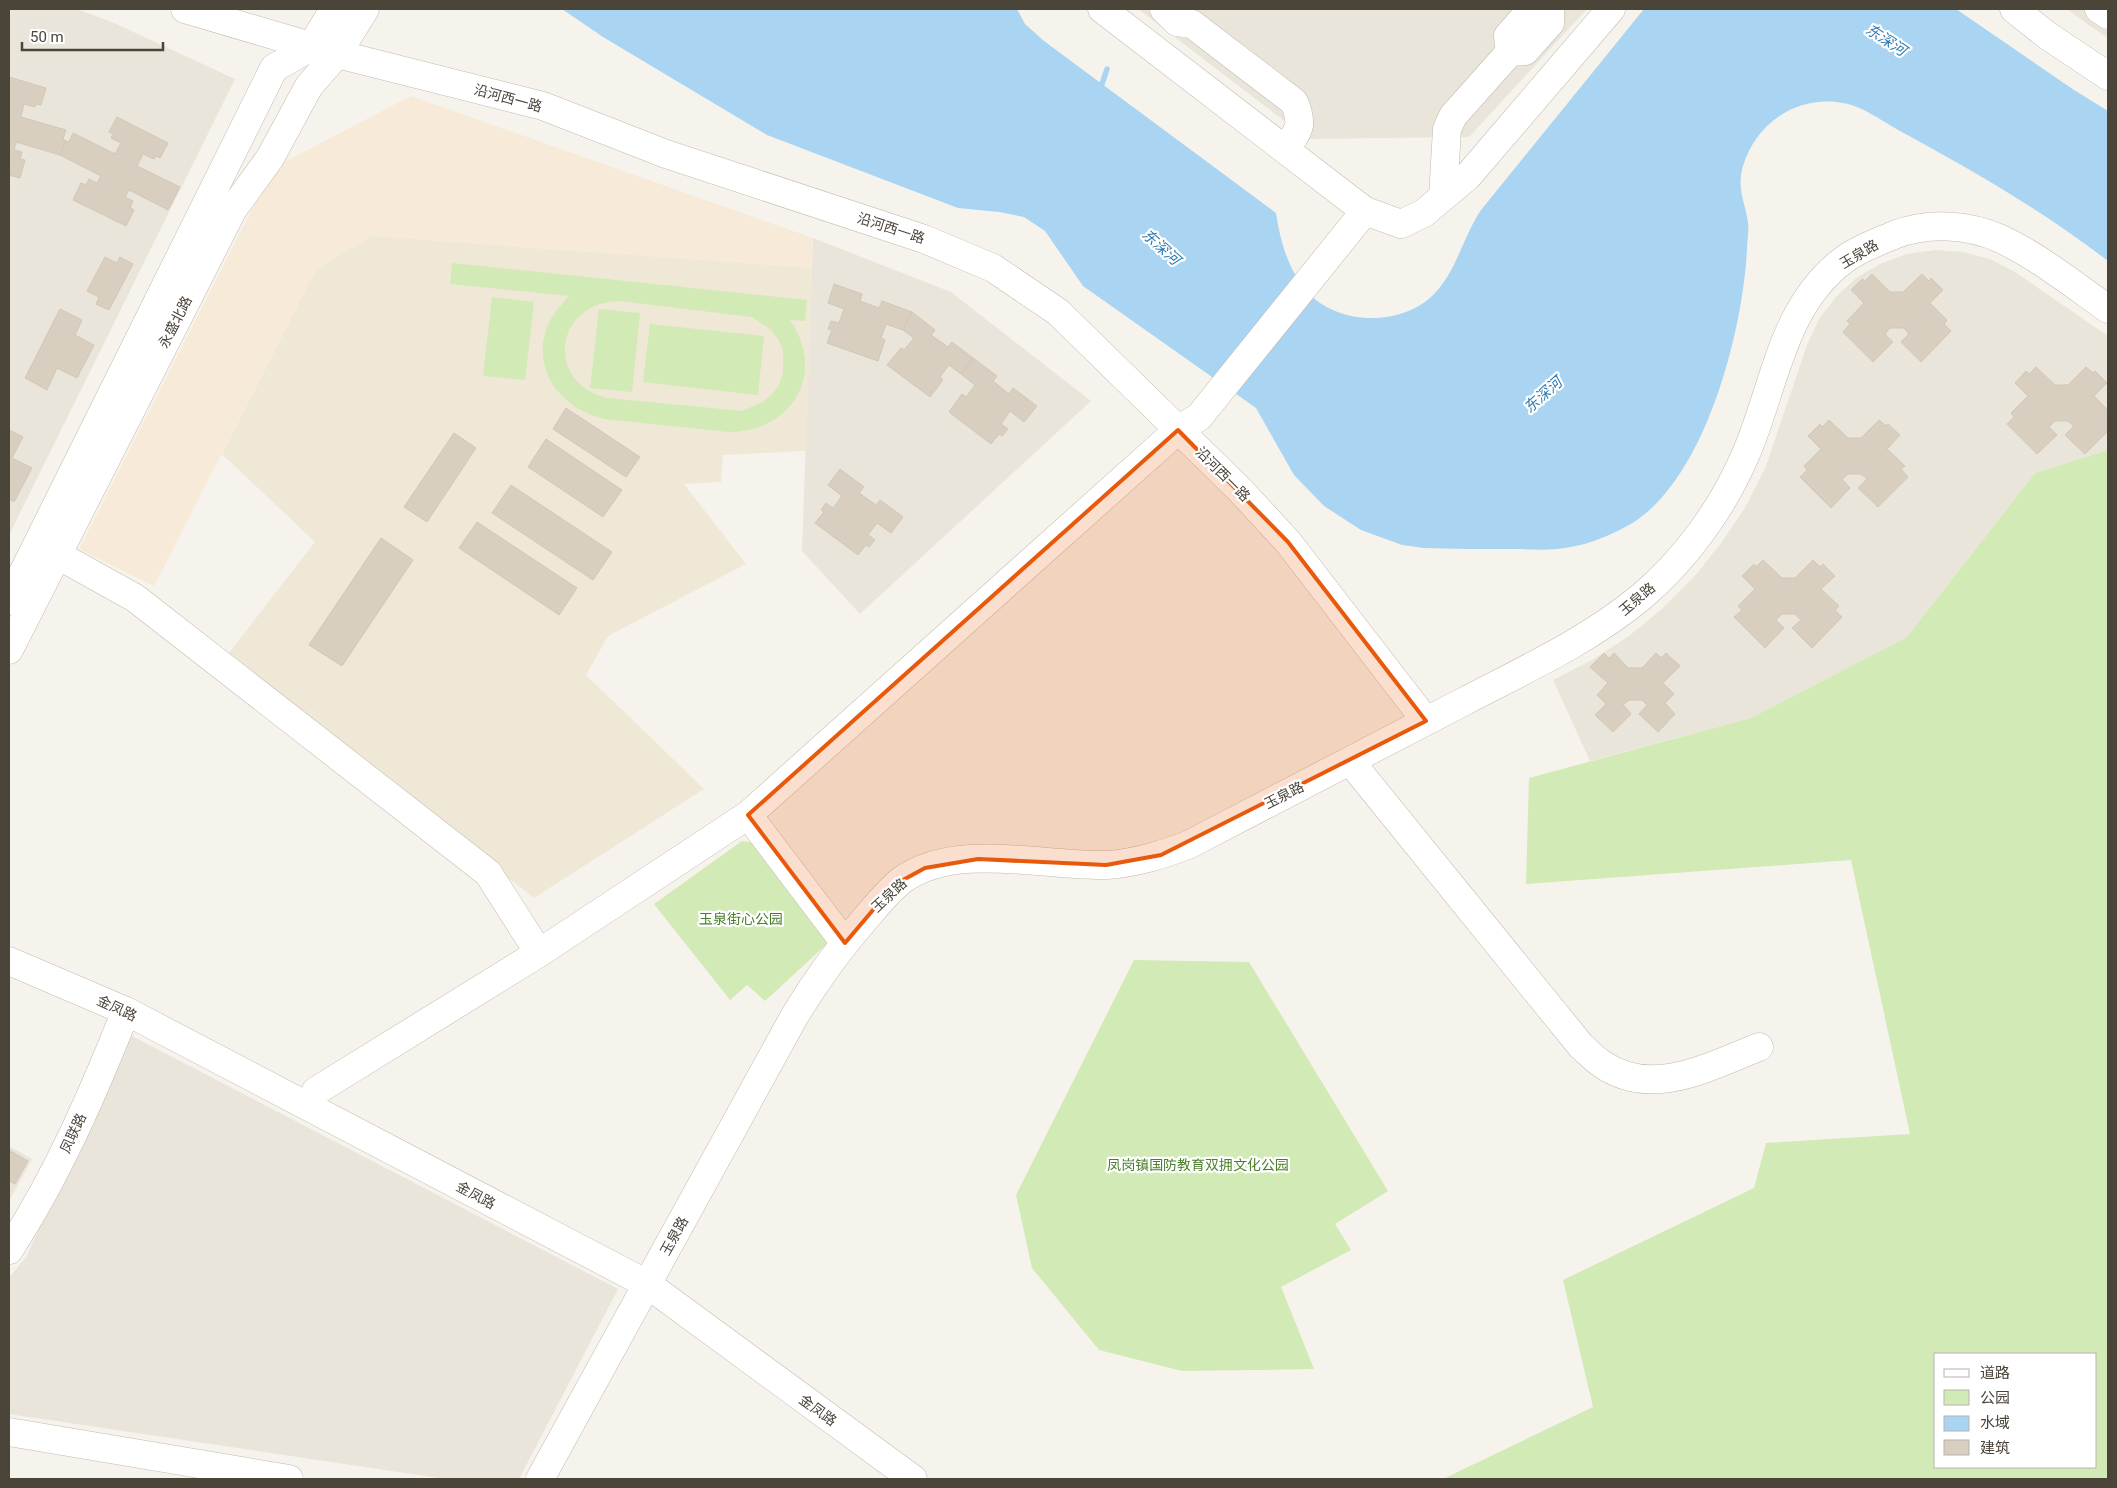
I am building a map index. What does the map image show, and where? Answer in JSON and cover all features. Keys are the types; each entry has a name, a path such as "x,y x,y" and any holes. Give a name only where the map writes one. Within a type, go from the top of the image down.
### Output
{"street":[{"name":"沿河西一路","path":"185,9 337,54 543,106 666,154 924,239 993,268 1058,312 1240,490 1288,542 1426,721"},
{"name":"永盛北路","path":"9,601 274,68 311,46 334,9"},
{"name":"永盛北路","path":"9,650 56,554 233,209 270,158 309,86 337,54 364,9"},
{"path":"1102,9 1365,211 1401,224 1424,213 1468,176 1612,9"},
{"path":"1164,9 1176,22 1191,16 1294,102 1300,115 1299,131 1285,149"},
{"path":"1510,52 1508,36 1532,9"},
{"path":"1443,198 1447,129 1453,116 1510,52 1525,50 1550,23 1550,9"},
{"path":"2014,9 2048,36 2108,76"},
{"path":"2099,9 2108,15"},
{"path":"316,1091 539,953 748,815 1178,430 1199,417 1321,268 1365,211"},
{"name":"玉泉路","path":"540,1479 817,978 884,897 903,880 924,868 950,862 978,859 1090,864 1136,862 1188,845 1604,626 1669,572 1697,538 1725,496 1745,457 1786,337 1798,311 1818,284 1846,259 1873,244 1903,232 1935,226 1966,228 1999,238 2026,253 2108,309"},
{"path":"56,554 135,598 488,873 539,953"},
{"path":"1350,761 1581,1046 1602,1065 1626,1076 1652,1081 1678,1077 1760,1047"},
{"path":"748,815 845,943"},
{"name":"金凤路","path":"9,961 126,1011 647,1284 913,1479"},
{"name":"凤联路","path":"9,1250 64,1152 97,1083 126,1011"},
{"path":"9,1432 289,1479"}],"highlighted area":[{"path":"1178,430 1288,542 1426,721 1161,855 1106,865 978,859 925,868 903,880 884,897 845,943 748,815"}],"shaded area":[{"path":"9,9 77,9 114,23 235,79 9,535"},
{"path":"1138,9 1587,9 1469,137 1308,139"},
{"path":"2067,9 2108,9 2108,38 2093,28"},
{"path":"411,96 813,238 812,268 372,236 316,269 154,586 79,549 273,168"},
{"path":"372,236 812,268 806,451 723,455 721,482 684,484 746,564 608,636 586,675 704,789 534,898 225,658 315,542 222,454 316,269"},
{"path":"813,238 951,292 1091,401 860,614 802,551"},
{"path":"1935,250 1963,252 1990,259 2015,272 2108,336 2108,450 2035,473 1907,637 1751,718 1590,761 1553,680 1592,660 1629,636 1663,608 1694,577 1722,542 1746,506 1766,466 1807,345 1819,319 1836,297 1856,278 1880,264 1907,254"},
{"path":"130,1035 618,1289 519,1479 445,1479 9,1414 9,1278 26,1257"},
{"path":"9,1146 32,1159 9,1201"}],"green space":[{"path":"452,263 807,300 805,321 790,320 801,340 805,360 804,379 797,396 786,410 770,422 751,429 729,432 605,419 588,414 573,405 551,382 545,367 543,351 545,334 552,317 569,296 450,284","holes":["619,301 752,317 771,330 778,339 783,350 783,373 779,385 772,394 763,402 742,411 608,398 588,390 574,377 566,362 565,345 570,329 581,315 597,305"]},
{"path":"492,297 534,302 525,380 483,376"},
{"path":"599,309 640,313 632,392 590,388"},
{"path":"650,324 764,336 758,395 643,382"},
{"path":"2108,450 2108,1479 1443,1479 1593,1407 1563,1280 1754,1188 1766,1143 1910,1134 1851,860 1526,884 1529,778 1751,718 1907,637 2035,473"},
{"name":"玉泉街心公园","path":"742,841 757,843 830,941 765,1001 747,985 730,1000 654,904"},
{"name":"凤岗镇国防教育双拥文化公园","path":"1134,960 1249,962 1388,1191 1335,1224 1351,1250 1281,1287 1314,1369 1182,1371 1099,1350 1032,1268 1016,1195"}],"water":[{"name":"东深河","path":"562,9 1017,9 1025,24 1044,41 1276,213 1288,259 1301,284 1313,297 1327,307 1344,314 1362,318 1380,318 1398,315 1415,308 1439,289 1453,267 1481,210 1644,9 1956,9 2074,90 2108,111 2108,261 2058,225 2007,192 1864,110 1850,104 1826,102 1810,103 1795,108 1781,115 1758,136 1749,150 1743,166 1741,189 1748,223 1747,249 1738,321 1728,361 1715,402 1699,440 1679,475 1656,504 1629,525 1614,533 1574,547 1546,550 1446,549 1402,545 1361,530 1324,506 1294,475 1256,408 1083,286 1045,231 1024,217 999,212 958,208 767,135 603,37"}],"building":[{"path":"9,77 46,88 41,105 36,104 35,107 24,104 21,117 66,130 63,139 66,141 60,155 16,142 14,150 22,152 20,159 25,160 20,178 9,175"},
{"path":"117,117 168,143 160,158 156,156 154,159 143,154 137,166 180,187 168,210 129,190 125,197 133,201 130,207 134,210 126,226 73,200 81,183 86,185 89,179 97,183 101,176 60,155 66,141 69,142 73,133 115,154 121,143 111,138 113,134 109,132"},
{"path":"105,257 117,263 120,257 133,264 109,310 96,304 99,297 87,291"},
{"path":"1872,274 1890,292 1903,292 1922,274 1929,281 1931,278 1943,290 1930,303 1947,320 1944,324 1951,331 1921,362 1901,342 1909,334 1904,328 1890,328 1885,334 1893,342 1873,362 1843,332 1850,324 1847,321 1864,303 1851,290 1862,279 1865,281"},
{"path":"834,284 862,294 860,301 879,308 882,301 912,312 903,330 886,324 881,338 885,340 878,361 827,343 832,330 828,329 831,321 839,323 844,309 828,303"},
{"path":"60,309 82,320 75,335 94,345 77,378 57,368 47,390 25,378"},
{"path":"912,312 935,330 931,335 948,347 952,342 973,358 961,374 949,365 940,377 943,380 930,397 887,365 901,348 904,350 914,338 903,330"},
{"path":"973,358 997,376 993,381 1009,394 1013,388 1037,406 1024,422 1010,411 1001,424 1008,429 1002,436 999,434 991,444 949,412 962,394 966,397 975,385 961,374"},
{"path":"2036,367 2055,385 2068,385 2086,367 2093,373 2095,371 2107,383 2094,396 2108,410 2108,431 2085,454 2065,435 2074,426 2068,421 2055,421 2049,427 2057,435 2037,454 2007,424 2014,417 2011,413 2028,396 2015,383 2026,371 2029,374"},
{"path":"566,408 640,457 626,477 553,429"},
{"path":"1829,420 1848,438 1861,438 1879,420 1886,426 1888,424 1900,435 1887,449 1905,466 1901,469 1908,477 1878,507 1858,488 1867,479 1861,474 1848,474 1842,479 1850,488 1831,508 1800,477 1807,470 1804,466 1821,449 1808,436 1820,424 1822,427"},
{"path":"9,430 23,437 12,458 32,468 14,502 9,499"},
{"path":"454,433 476,448 427,522 404,507"},
{"path":"546,439 622,490 603,517 528,467"},
{"path":"840,469 864,487 859,493 876,505 880,500 903,517 891,533 877,523 868,535 875,540 869,547 866,545 858,555 815,523 824,512 821,510 826,503 833,508 842,496 828,485"},
{"path":"511,485 612,552 593,580 492,513"},
{"path":"477,522 577,588 559,615 459,548"},
{"path":"381,538 413,560 342,666 309,645"},
{"path":"1763,560 1782,578 1795,578 1813,560 1820,567 1823,564 1835,576 1821,589 1839,606 1835,610 1842,617 1812,648 1792,628 1801,620 1795,614 1782,614 1776,620 1784,628 1765,648 1734,617 1742,610 1738,606 1755,589 1742,576 1754,564 1756,567"},
{"path":"1604,653 1609,658 1614,653 1628,668 1642,668 1656,653 1661,658 1666,653 1680,666 1663,683 1674,694 1665,703 1675,714 1658,732 1639,714 1647,705 1642,700 1629,700 1623,705 1631,714 1613,732 1595,715 1606,704 1597,695 1608,683 1590,667"},
{"path":"9,1150 28,1161 15,1184 9,1181"}],"waterway":[{"path":"1096,89 1102,84 1107,69"}]}
